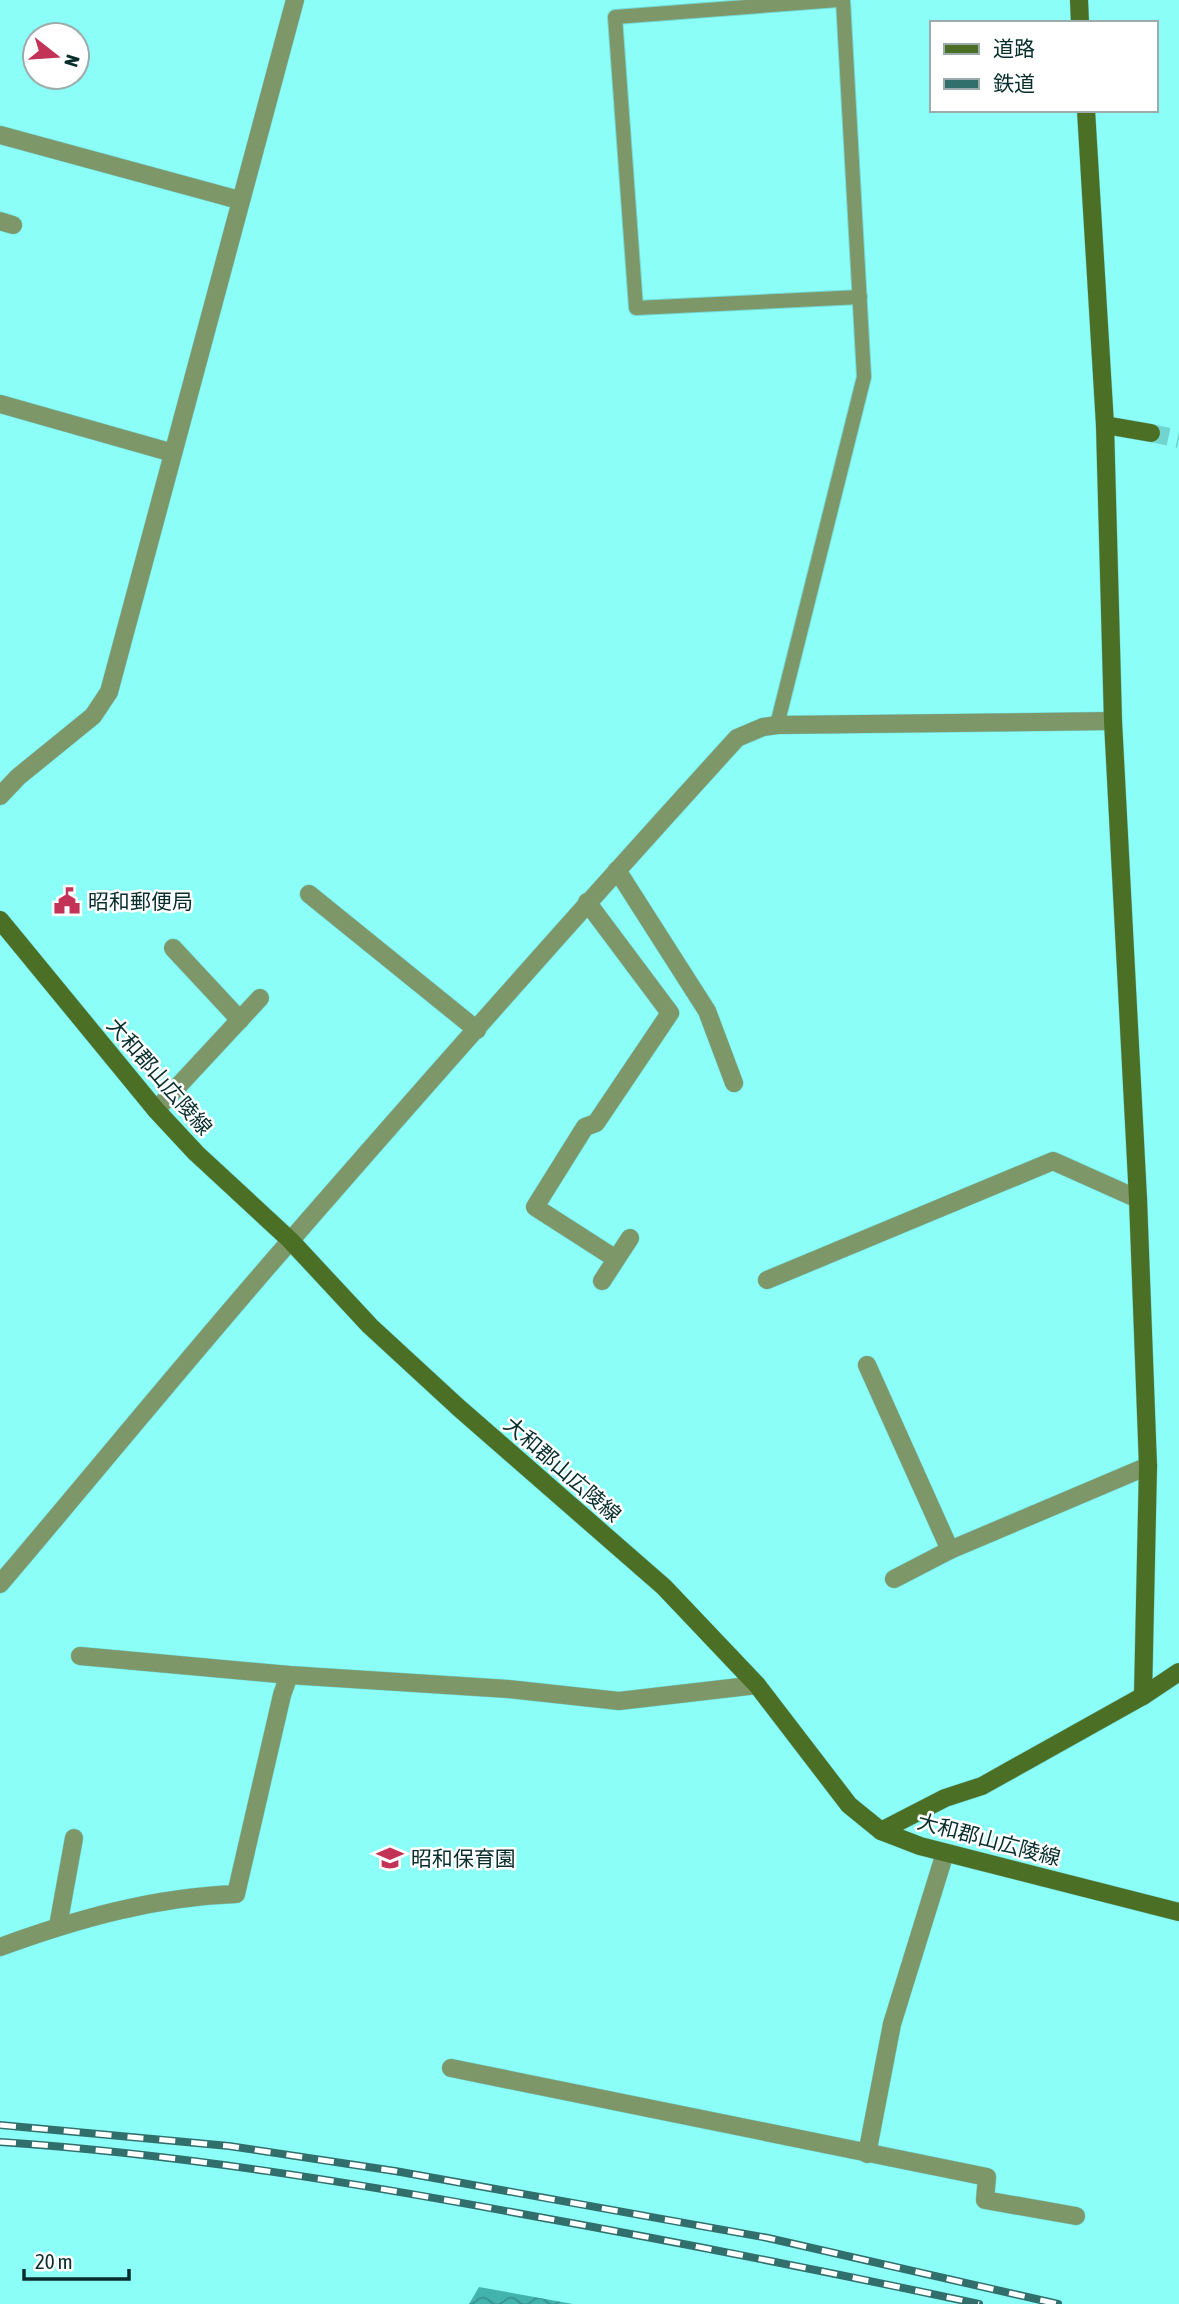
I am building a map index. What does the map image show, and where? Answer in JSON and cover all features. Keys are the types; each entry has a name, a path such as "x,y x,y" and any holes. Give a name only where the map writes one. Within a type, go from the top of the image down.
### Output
{"street":[{"path":"0,796 18,777 93,716 108,692 295,0"},
{"path":"1079,0 1080,21"},
{"path":"1086,112 1105,425 1113,721 1138,1199 1148,1466 1143,1696"},
{"path":"0,135 239,200"},
{"path":"0,404 173,453"},
{"path":"1105,425 1151,433"},
{"path":"0,1584 290,1240 587,902 737,738 763,727 777,725 1113,721"},
{"path":"617,870 707,1012 734,1083"},
{"path":"309,894 477,1030"},
{"path":"587,902 670,1013 596,1123 585,1127 535,1207 616,1259"},
{"name":"大和郡山広陵線","path":"0,920 156,1110 196,1153 290,1240 370,1326 459,1408 664,1587 757,1685 849,1805 881,1831 944,1853 1179,1912"},
{"path":"173,948 240,1020"},
{"path":"156,1110 260,998"},
{"path":"767,1280 1053,1161 1138,1199"},
{"path":"602,1281 629,1238"},
{"path":"867,1365 950,1550"},
{"path":"894,1580 950,1550 1148,1466"},
{"path":"80,1656 289,1675 508,1689 619,1701 757,1685"},
{"path":"881,1831 945,1798 982,1786 1143,1696 1179,1672"},
{"path":"0,1947 58,1926 115,1910 204,1895 236,1894 289,1675"},
{"path":"58,1926 74,1838"},
{"path":"867,2154 892,2024 944,1853"},
{"path":"451,2068 987,2177 985,2200 1076,2216"}],"lane":[{"path":"777,725 864,377 860,298 840,0 615,17 636,308 860,298"}],"water":[{"path":"479,2287 573,2304 469,2304"}],"tunnel":[{"path":"1151,433 1179,439"}],"railway":[{"path":"0,2125 229,2146 395,2171 768,2238 1058,2304"},
{"path":"0,2142 201,2162 401,2192 700,2247 979,2304"}],"place":[{"name":"昭和郵便局","path":"67,901"},
{"name":"昭和保育園","path":"390,1858"}]}
